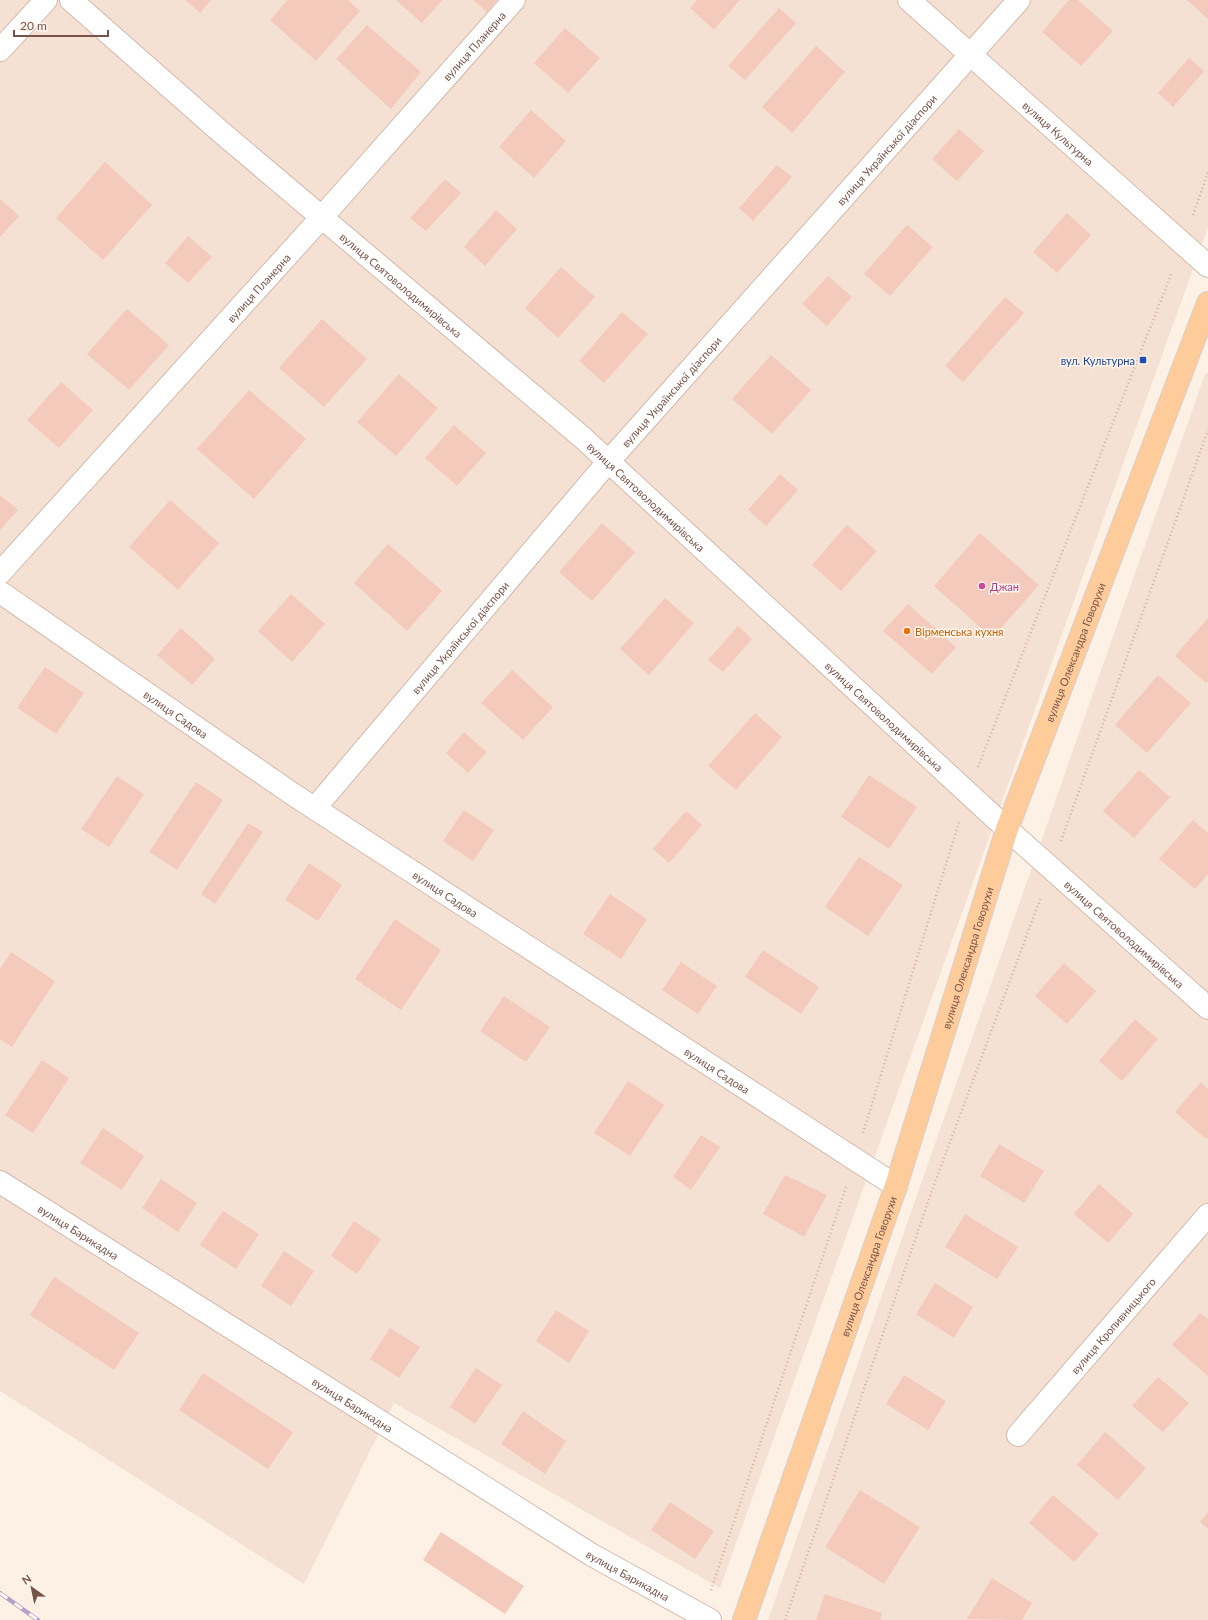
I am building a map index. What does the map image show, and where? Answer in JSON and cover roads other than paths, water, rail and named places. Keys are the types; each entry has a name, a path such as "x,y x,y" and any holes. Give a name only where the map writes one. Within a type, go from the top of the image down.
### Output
{"main road":[{"name":"вулиця Олександра Говорухи","path":"744,1620 896,1186 1007,829 1208,303"}],"street":[{"path":"0,50 46,0"},
{"name":"вулиця Святоволодимирівська","path":"70,0 322,217 583,438 1007,829 1208,1008"},
{"name":"вулиця Планерна","path":"0,572 322,217 514,0"},
{"name":"вулиця Культурна","path":"909,0 1208,266"},
{"name":"вулиця Української діаспори","path":"315,808 608,462 1018,0"},
{"name":"вулиця Садова","path":"0,592 315,808 896,1186"},
{"name":"вулиця Барикадна","path":"0,1182 592,1555 706,1618"},
{"name":"вулиця Кропивницького","path":"1018,1435 1208,1215"}],"railway":[{"path":"0,1593 38,1620"}],"place":[{"name":"вул. Культурна","path":"1143,360"},
{"name":"Джан","path":"982,586"},
{"name":"Вірменська кухня","path":"907,631"}]}
